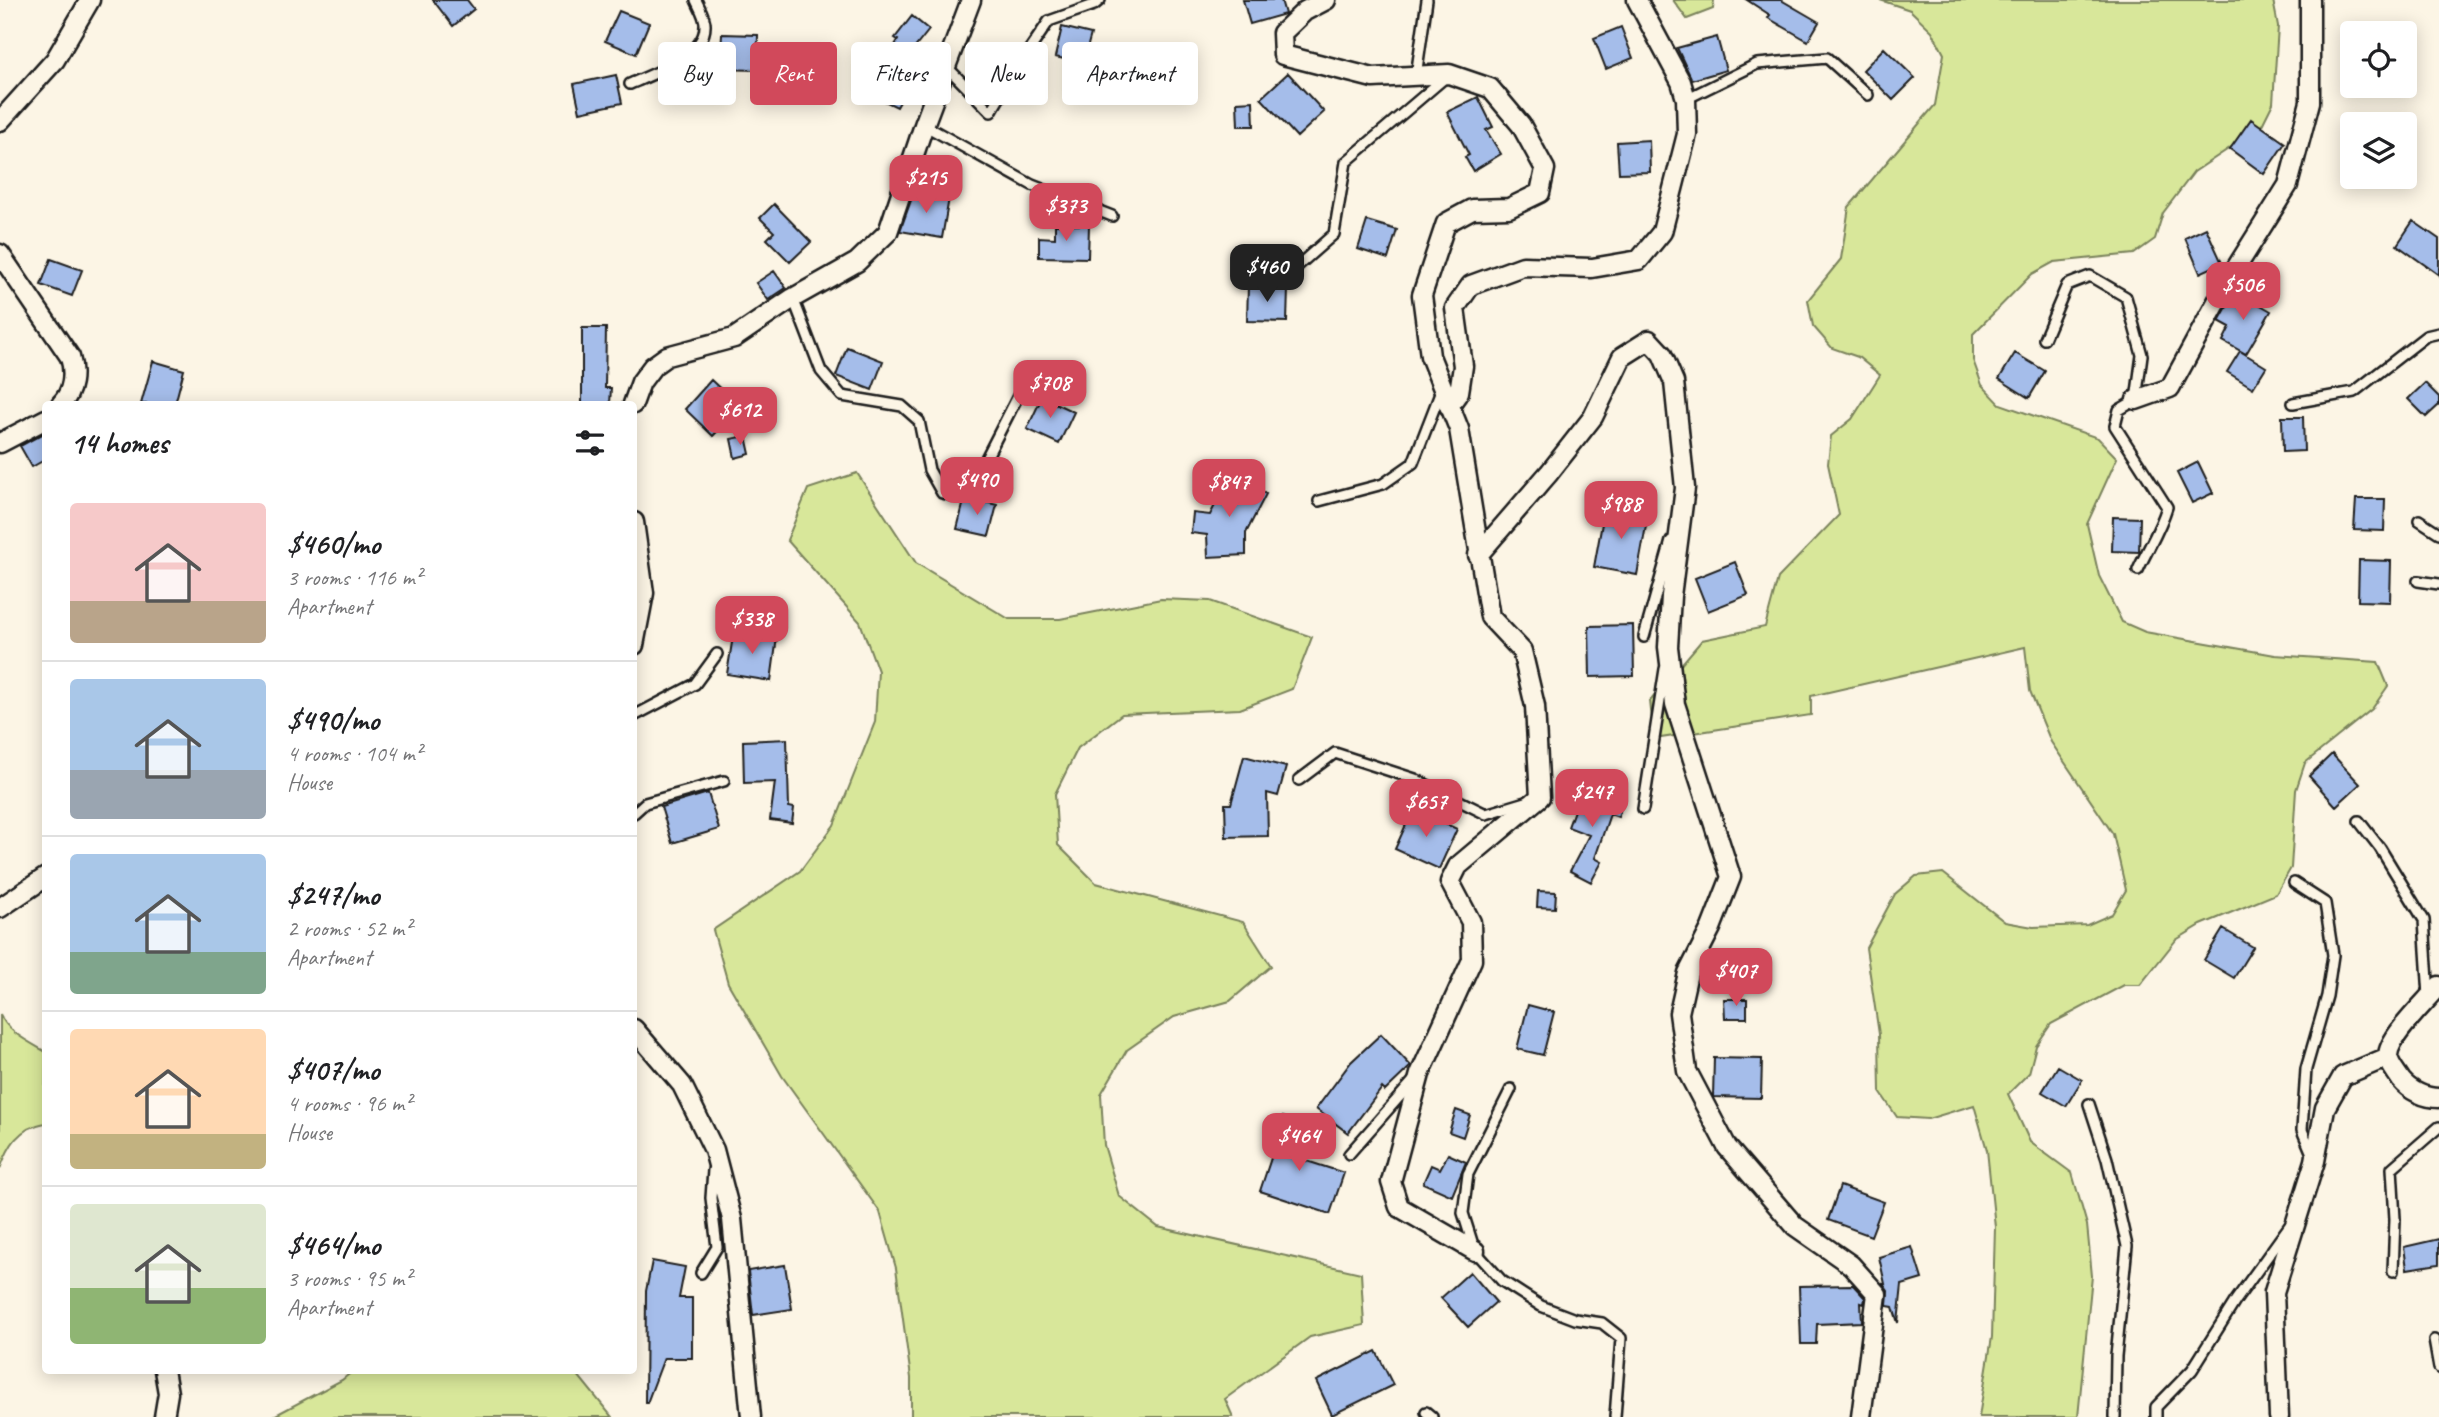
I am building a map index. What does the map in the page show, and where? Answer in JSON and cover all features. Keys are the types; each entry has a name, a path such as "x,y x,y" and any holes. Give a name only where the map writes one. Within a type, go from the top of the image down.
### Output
{"street":[{"path":"0,121 55,60 90,0"},
{"path":"951,53 971,0"},
{"path":"1326,0 1305,11 1282,33 1283,55 1373,78 1450,74 1490,88 1521,125 1545,169 1540,193 1509,208 1472,209 1446,223 1422,295 1430,356 1459,429 1489,617 1522,651 1535,706 1540,797 1458,866 1450,882 1471,922 1472,960 1420,1074 1391,1182 1399,1207 1475,1251"},
{"path":"1450,406 1459,392 1463,366 1455,308 1471,285 1523,266 1592,268 1639,260 1661,232 1687,134 1686,99 1681,82 1637,0"},
{"path":"2136,400 2170,388 2231,276 2288,185 2309,102 2310,0"},
{"path":"634,401 641,382 653,366 667,356 734,338 793,298 857,262 888,232 931,105"},
{"path":"0,254 70,357 74,371 64,401"},
{"path":"1478,555 1593,417 1622,357 1649,340 1661,354 1674,382 1685,488 1671,596 1668,647 1675,704 1731,877 1712,928 1688,973 1679,1013 1687,1071 1727,1147 1795,1226 1851,1265 1877,1294 1861,1417"},
{"path":"0,443 42,421"},
{"path":"637,543 644,593 637,629"},
{"path":"0,908 42,880"},
{"path":"2434,992 2392,1042 2390,1062 2407,1087 2429,1098 2439,1098"},
{"path":"637,1033 681,1085 714,1150 732,1219 751,1417"},
{"path":"2279,1417 2274,1292 2315,1161 2325,1108 2343,1076 2390,1062"},
{"path":"164,1417 168,1393 165,1374"}],"lane":[{"path":"630,84 671,66 700,44 706,25 696,0"},
{"path":"951,71 992,112 1049,21 1094,5 1100,0"},
{"path":"1416,76 1427,0"},
{"path":"1686,99 1757,64 1827,58 1868,95"},
{"path":"1293,270 1334,234 1346,162 1450,74"},
{"path":"924,125 1031,185 1112,216"},
{"path":"2044,339 2067,285 2091,276 2126,298 2142,355 2136,400 2119,410 2115,426 2167,506 2159,532 2138,570"},
{"path":"793,298 821,371 842,396 902,406 919,421 929,470 942,493 954,496 978,474 1018,396 1051,385"},
{"path":"2293,403 2354,392 2426,336 2439,333"},
{"path":"1319,501 1383,484 1413,463 1442,388"},
{"path":"1644,637 1685,488"},
{"path":"2419,520 2439,533"},
{"path":"2418,581 2439,584"},
{"path":"1643,809 1668,647"},
{"path":"637,714 695,684 717,654"},
{"path":"1299,780 1335,753 1415,779 1486,814 1540,797"},
{"path":"637,810 645,803 724,781"},
{"path":"2359,821 2380,848 2424,920 2434,992"},
{"path":"2294,883 2325,903 2333,955 2327,996 2306,1069 2302,1130 2315,1161"},
{"path":"1349,1154 1420,1074"},
{"path":"1511,1089 1468,1174 1463,1213 1475,1251 1502,1281 1541,1306 1575,1319 1602,1323 1621,1338 1615,1417"},
{"path":"2089,1104 2106,1159 2127,1246 2116,1356 2115,1417"},
{"path":"2393,1270 2395,1219 2392,1168 2439,1126"},
{"path":"701,1273 716,1247 712,1198 714,1150"},
{"path":"2156,1417 2156,1407 2192,1370 2236,1300 2299,1213"},
{"path":"2434,1340 2439,1368"}],"green space":[{"path":"1673,0 1714,0 1713,9 1687,19"},
{"path":"1880,0 2273,0 2278,26 2273,103 2261,127 2194,172 2163,213 2155,239 2134,254 2054,262 2032,274 1973,334 1973,360 1982,385 2000,404 2098,438 2117,458 2087,524 2099,576 2122,622 2145,632 2275,655 2378,662 2388,686 2372,709 2305,763 2296,790 2291,868 2276,894 2201,925 2176,940 2140,985 2124,985 2051,1024 2036,1046 2029,1073 2008,1094 2030,1142 2072,1173 2087,1225 2092,1276 2078,1417 1979,1417 1992,1337 1995,1227 1987,1150 1974,1105 1928,1119 1897,1117 1880,1092 1879,1034 1866,948 1895,894 1916,876 1943,873 2005,922 2033,927 2087,925 2112,914 2126,890 2113,834 2051,742 2030,691 2025,647 1811,696 1811,715 1654,739 1650,701 1702,640 1765,627 1778,578 1839,515 1828,464 1831,436 1852,419 1880,375 1858,357 1832,348 1813,326 1808,300 1841,259 1849,207 1935,105 1944,54 1932,31 1910,10"},
{"path":"857,473 916,563 1009,619 1060,619 1161,599 1210,601 1312,637 1292,689 1240,709 1122,714 1078,748 1055,794 1058,845 1096,883 1243,922 1271,966 1230,1001 1174,1017 1127,1050 1101,1094 1104,1145 1119,1196 1158,1227 1361,1273 1364,1325 1310,1337 1225,1399 1233,1417 911,1417 911,1378 896,1268 880,1212 782,1076 728,983 713,930 800,871 834,825 875,722 878,671 860,622 787,540 808,489"},
{"path":"0,1014 13,1031 42,1050 42,1124 21,1133 7,1152 0,1169"},
{"path":"349,1374 577,1374 612,1417 272,1417"}],"building":[{"path":"433,0 467,0 474,9 453,26"},
{"path":"1243,0 1281,0 1285,14 1250,24"},
{"path":"1747,0 1781,0 1819,22 1808,41 1768,18 1770,15"},
{"path":"619,11 649,23 636,54 605,41"},
{"path":"912,16 929,30 919,42 897,42 895,38"},
{"path":"1062,27 1091,34 1089,42 1062,42 1062,58 1055,57"},
{"path":"1621,27 1633,58 1606,69 1594,38"},
{"path":"722,34 758,35 758,42 750,42 750,70 736,69 736,42 722,42"},
{"path":"1717,37 1726,70 1692,80 1677,48"},
{"path":"1884,48 1915,78 1893,100 1863,70"},
{"path":"1288,73 1324,112 1297,137 1261,98"},
{"path":"616,75 622,103 580,112 574,84"},
{"path":"1478,97 1493,127 1486,130 1501,154 1473,171 1465,157 1469,155 1447,112"},
{"path":"1253,101 1254,126 1238,126 1237,102"},
{"path":"2251,119 2285,143 2264,174 2230,149"},
{"path":"1649,140 1650,172 1619,173 1617,142"},
{"path":"914,192 949,198 942,238 900,231"},
{"path":"774,204 811,242 790,262 767,239 774,232 760,218"},
{"path":"1367,221 1397,230 1388,259 1358,249"},
{"path":"2413,221 2439,239 2439,275 2397,245"},
{"path":"1055,225 1089,225 1088,258 1039,257 1039,237 1055,238"},
{"path":"2206,228 2222,263 2200,273 2185,238"},
{"path":"51,259 82,270 72,296 41,285"},
{"path":"774,271 786,288 768,300 756,283"},
{"path":"1248,286 1288,288 1287,322 1247,321"},
{"path":"2236,291 2271,311 2246,354 2223,341 2230,327 2219,321"},
{"path":"582,328 606,328 605,388 611,388 610,401 582,401"},
{"path":"847,347 883,361 872,390 836,376"},
{"path":"2240,351 2266,367 2253,388 2227,372"},
{"path":"2015,353 2045,371 2029,398 1999,379"},
{"path":"153,361 184,370 176,401 142,401"},
{"path":"711,380 740,407 713,436 685,409"},
{"path":"2425,383 2439,397 2439,405 2426,417 2408,399"},
{"path":"1042,397 1074,412 1059,444 1027,429"},
{"path":"2282,417 2303,417 2304,451 2283,452"},
{"path":"42,434 42,461 32,467 20,446"},
{"path":"746,436 750,454 735,458 731,439"},
{"path":"2198,462 2213,493 2192,503 2177,473"},
{"path":"1230,476 1266,494 1246,533 1246,555 1208,557 1207,535 1191,533 1193,513 1210,515"},
{"path":"965,497 997,505 989,536 957,529"},
{"path":"2356,499 2385,499 2384,531 2354,530"},
{"path":"1605,507 1648,515 1637,575 1594,567"},
{"path":"2113,517 2140,518 2139,552 2112,551"},
{"path":"2359,560 2391,561 2390,602 2358,601"},
{"path":"1735,562 1748,595 1708,611 1695,578"},
{"path":"1633,625 1634,676 1590,677 1589,626"},
{"path":"734,630 777,637 771,681 727,674"},
{"path":"787,739 789,807 794,808 792,823 770,820 775,782 744,783 743,741"},
{"path":"2332,754 2360,784 2336,806 2309,776"},
{"path":"1244,756 1286,767 1278,796 1267,793 1268,836 1226,837 1225,804 1231,804"},
{"path":"1582,788 1623,802 1618,817 1610,814 1595,858 1602,862 1591,882 1570,871 1589,835 1568,827"},
{"path":"708,793 719,829 672,843 661,807"},
{"path":"1413,809 1457,829 1439,869 1395,849"},
{"path":"1538,891 1556,892 1555,908 1537,907"},
{"path":"2223,929 2253,947 2234,978 2204,960"},
{"path":"1724,999 1747,999 1747,1018 1725,1018"},
{"path":"1528,1005 1554,1012 1543,1055 1517,1049"},
{"path":"1381,1034 1411,1066 1385,1091 1382,1088 1348,1133 1316,1109 1351,1062"},
{"path":"1714,1058 1762,1059 1761,1098 1713,1097"},
{"path":"2058,1066 2082,1080 2066,1106 2042,1092"},
{"path":"1456,1110 1470,1115 1463,1137 1449,1132"},
{"path":"1283,1117 1305,1127 1291,1156 1344,1173 1330,1214 1260,1191 1278,1137 1274,1135"},
{"path":"1448,1154 1466,1162 1452,1196 1423,1183 1431,1165 1440,1169"},
{"path":"1840,1186 1884,1202 1871,1236 1828,1220"},
{"path":"2439,1239 2439,1264 2407,1269 2404,1247"},
{"path":"1912,1247 1922,1279 1902,1285 1898,1323 1893,1307 1887,1306 1888,1291 1883,1284 1879,1257"},
{"path":"652,1261 685,1267 679,1298 692,1298 692,1358 664,1358 645,1403 646,1291"},
{"path":"785,1265 792,1309 753,1315 748,1271"},
{"path":"1470,1272 1496,1302 1468,1327 1441,1298"},
{"path":"1853,1285 1865,1298 1864,1304 1861,1303 1862,1322 1817,1324 1816,1344 1801,1344 1799,1286"},
{"path":"1376,1351 1393,1385 1332,1415 1316,1381"}]}
